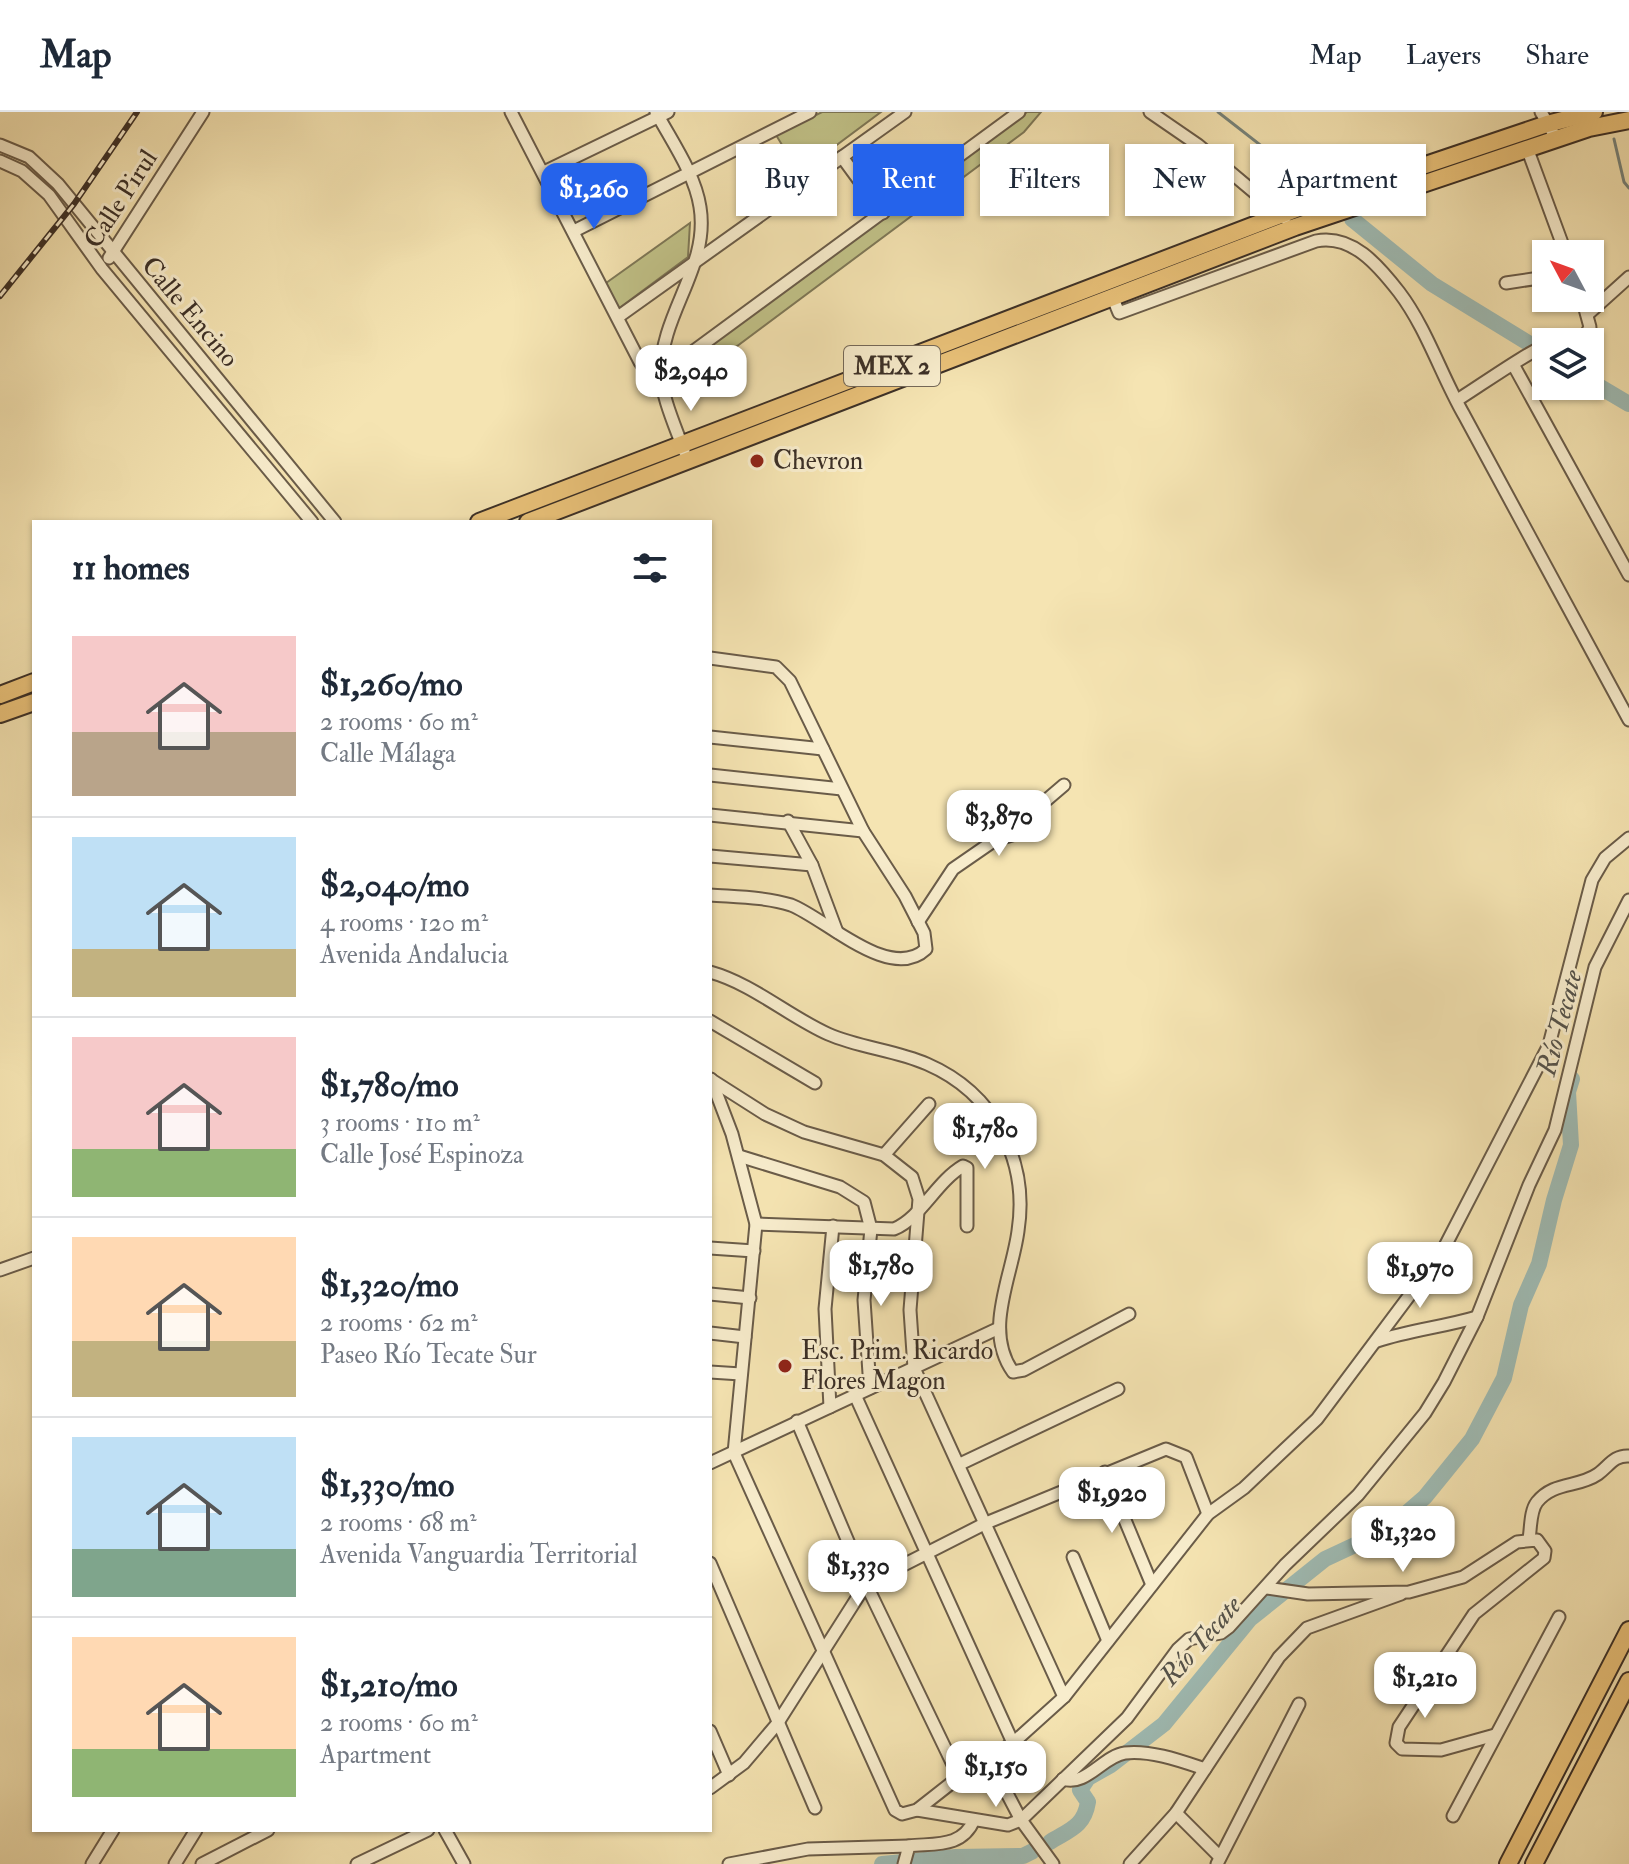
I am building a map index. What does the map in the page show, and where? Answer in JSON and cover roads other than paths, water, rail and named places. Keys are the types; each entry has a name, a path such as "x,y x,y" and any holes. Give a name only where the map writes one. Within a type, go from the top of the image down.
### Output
{"highway":[{"name":"MEX 2","path":"1426,170 1548,125 1594,112"},
{"name":"MEX 2","path":"1426,176 1527,148 1548,125 1627,121"},
{"name":"MEX 2","path":"533,520 685,453 1278,216"},
{"name":"MEX 2","path":"485,520 685,453 1322,216"},
{"path":"0,695 32,683"},
{"path":"0,714 32,703"},
{"path":"1508,1864 1629,1630"},
{"path":"1534,1864 1629,1681"}],"street":[{"name":"Calle Pirul","path":"102,269 203,112"},
{"path":"574,231 810,112"},
{"path":"618,317 905,112"},
{"path":"964,153 1019,112"},
{"path":"1150,112 1198,145 1250,189"},
{"path":"515,113 653,381 879,216"},
{"path":"544,172 661,114 688,172 700,208 696,263 668,329 661,377 685,453"},
{"name":"Calle Encino","path":"0,145 22,153 48,173 333,520"},
{"path":"1527,148 1561,240"},
{"path":"842,157 853,172"},
{"name":"Calle Encino","path":"0,161 39,184 102,269 310,520"},
{"path":"1282,216 1295,227"},
{"path":"1112,296 1119,313 1316,241 1346,241 1400,294 1629,720"},
{"path":"1589,328 1588,314 1629,277"},
{"path":"1506,283 1532,279"},
{"path":"1457,400 1514,366 1532,351"},
{"path":"1514,366 1629,575"},
{"path":"712,658 770,666 785,675 863,831 918,922 926,949 912,957 873,954 789,905 712,895"},
{"path":"712,737 823,749"},
{"path":"712,775 842,789"},
{"path":"918,922 953,869 987,845 1015,834 1030,814 1064,785"},
{"path":"712,815 863,831"},
{"path":"788,821 812,865 837,932"},
{"path":"712,1084 739,1156 756,1224 734,1453 895,1810 902,1814 917,1810 959,1777 1013,1743 1064,1697 1208,1514 1244,1488 1317,1419 1442,1252 1528,1091 1549,1045 1592,880 1605,858 1629,838"},
{"path":"712,856 812,865"},
{"path":"917,1810 1008,1825 1021,1820 1127,1718 1178,1649 1198,1636 1221,1633 1267,1588 1285,1565 1358,1495 1416,1424 1444,1382 1477,1317 1529,1185 1555,1130 1595,967 1629,900"},
{"path":"712,973 735,982 834,1037 926,1063 954,1080 992,1112 1008,1139 1020,1188 1018,1231 997,1329 1010,1368 1018,1372 1129,1314"},
{"path":"712,1022 815,1083"},
{"path":"712,1080 794,1128 884,1155 912,1177 918,1192 910,1310 914,1368 1064,1697"},
{"path":"884,1155 929,1104"},
{"path":"739,1156 853,1193 867,1209 871,1229 864,1300 870,1388"},
{"path":"756,1224 886,1231 901,1226 963,1166 967,1168 967,1226"},
{"path":"830,1407 825,1309 833,1226"},
{"path":"712,1248 754,1251"},
{"path":"0,1270 32,1259"},
{"path":"712,1294 750,1298"},
{"path":"1375,1342 1419,1327 1452,1324 1477,1317"},
{"path":"712,1462 997,1329"},
{"path":"712,1333 745,1337"},
{"path":"712,1372 741,1374"},
{"path":"960,1464 1118,1389"},
{"path":"855,1395 1013,1743"},
{"path":"797,1421 866,1584 959,1777"},
{"path":"712,1787 744,1763 777,1724 866,1584 986,1523 1155,1451 1171,1450 1186,1457 1208,1514"},
{"path":"1529,1539 1534,1507 1540,1498 1561,1484 1581,1483 1598,1474 1617,1457 1629,1456"},
{"path":"1105,1472 1152,1585"},
{"path":"1133,1863 1176,1813 1288,1647 1307,1628 1409,1592 1463,1577 1498,1553 1529,1539 1542,1545 1544,1558 1474,1614 1399,1727 1396,1743 1402,1749 1441,1750 1495,1735"},
{"path":"1073,1557 1108,1641"},
{"path":"712,1568 815,1808"},
{"path":"1267,1588 1308,1594 1409,1592"},
{"path":"1453,1816 1559,1617"},
{"path":"1176,1813 1218,1861 1299,1704"},
{"path":"712,1736 729,1775"},
{"path":"1063,1779 1076,1781 1126,1753 1170,1758 1205,1769"},
{"path":"989,1759 1021,1820 1053,1864"},
{"path":"729,1864 808,1849 958,1841 968,1833 974,1820"},
{"path":"92,1864 112,1832"},
{"path":"175,1864 195,1832"},
{"path":"202,1864 264,1832"},
{"path":"357,1864 424,1832"},
{"path":"446,1832 464,1864"},
{"path":"904,1864 909,1846"}],"waterway":[{"name":"Río Tecate","path":"1218,112 1259,144"},
{"path":"1614,139 1624,182 1629,188"},
{"name":"Río Tecate","path":"1352,219 1432,284 1532,345"},
{"name":"Río Tecate","path":"1604,389 1629,404"},
{"name":"Río Tecate","path":"1050,1842 1075,1827 1083,1817 1088,1802 1080,1790 1088,1778 1111,1765 1164,1724 1250,1619 1325,1559 1387,1530 1425,1497 1472,1439 1504,1378 1521,1305 1539,1264 1571,1145 1568,1092 1572,1079"},
{"name":"Río Tecate","path":"882,1864 956,1857 1023,1856 1033,1851"}],"railway":[{"path":"0,296 74,204 137,112"}],"place":[{"name":"Chevron","path":"757,461"},
{"name":"Esc. Prim. Ricardo Flores Magon","path":"785,1366"}]}
